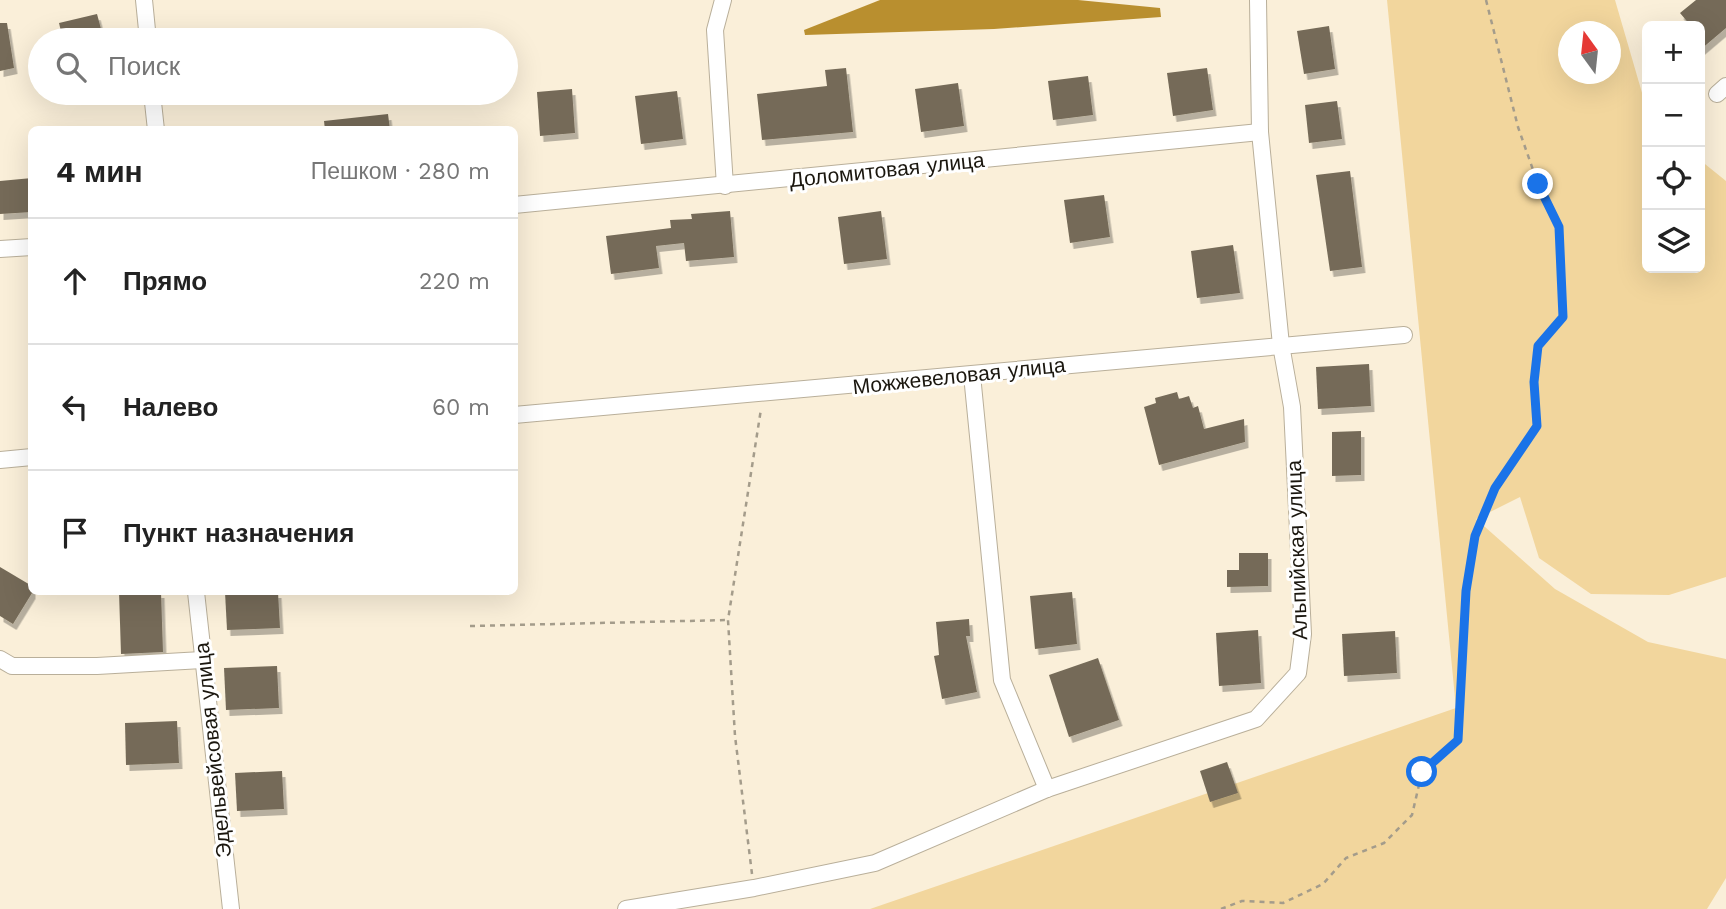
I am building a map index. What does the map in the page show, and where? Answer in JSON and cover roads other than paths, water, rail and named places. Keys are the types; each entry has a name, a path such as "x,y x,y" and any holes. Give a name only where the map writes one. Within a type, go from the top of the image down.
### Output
{"street":[{"path":"144,0 147,28"},
{"path":"723,0 715,30 725,186"},
{"name":"Альпийская улица","path":"626,909 754,888 875,863 1047,789 1256,719 1298,673 1303,634 1292,407 1281,345 1260,132 1258,0"},
{"path":"153,105 156,126"},
{"name":"Доломитовая улица","path":"518,205 1260,132"},
{"path":"0,249 28,247"},
{"name":"Можжевеловая улица","path":"518,415 763,395 1404,335"},
{"path":"972,374 1002,680 1047,789"},
{"path":"0,460 28,457"},
{"name":"Эдельвейсовая улица","path":"196,595 231,909"},
{"path":"0,659 12,666 97,666 202,660"}]}
